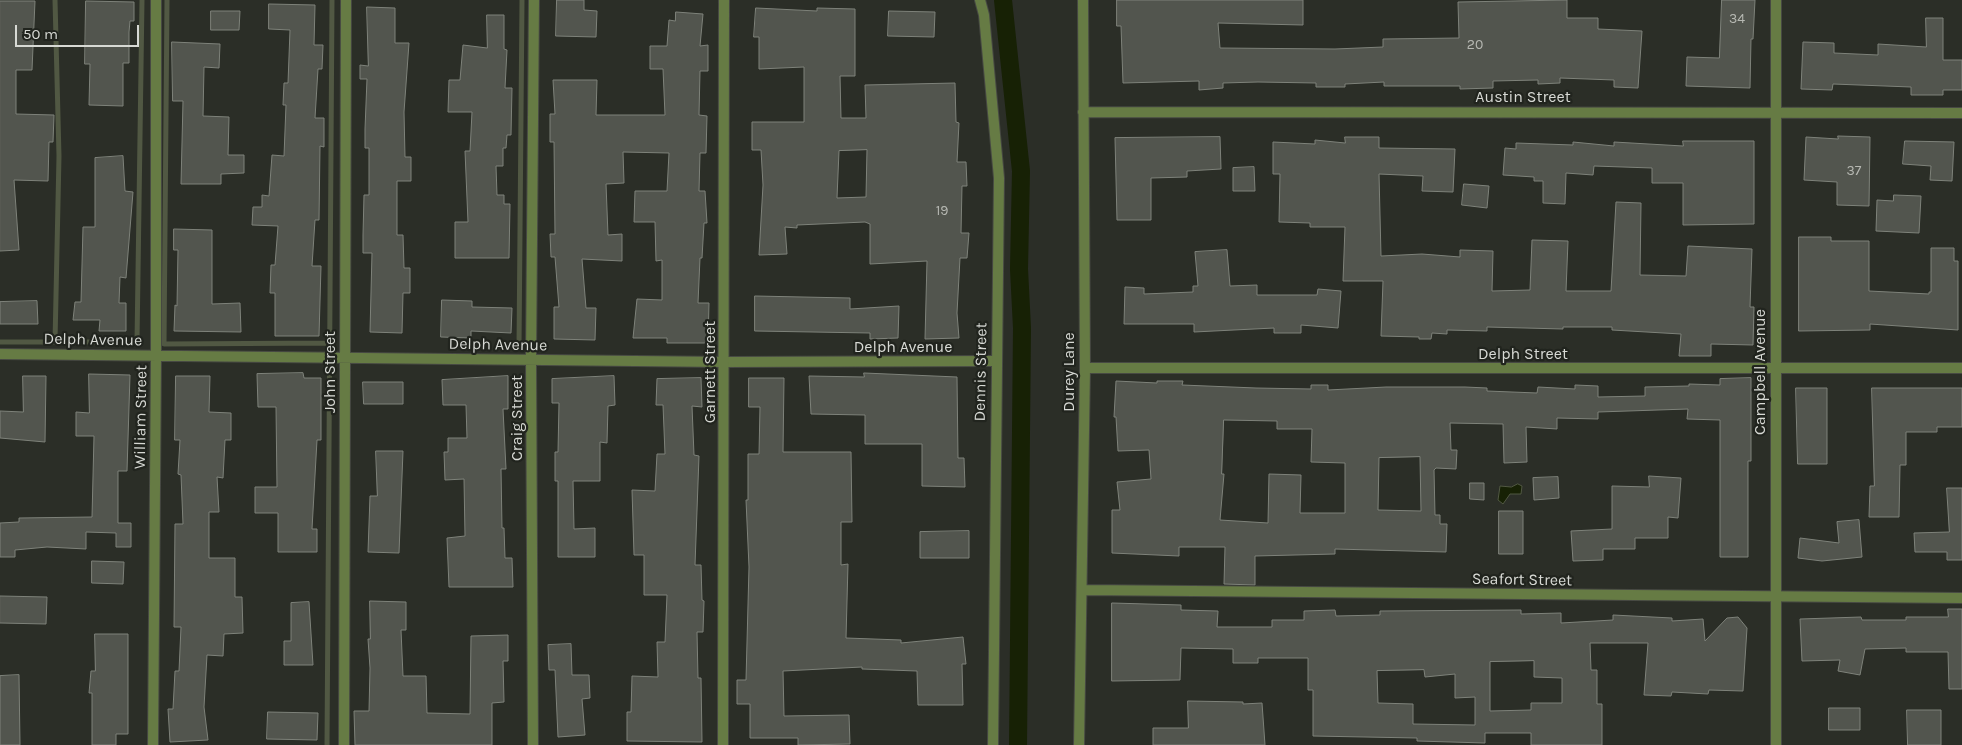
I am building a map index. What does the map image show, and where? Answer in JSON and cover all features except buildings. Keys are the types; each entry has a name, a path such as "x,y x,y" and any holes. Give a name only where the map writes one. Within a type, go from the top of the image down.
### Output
{"street":[{"name":"William Street","path":"152,745 156,356 156,0"},
{"name":"John Street","path":"344,745 342,358 346,0"},
{"name":"Craig Street","path":"533,745 531,360 534,0"},
{"name":"Garnett Street","path":"724,0 724,745"},
{"name":"Dennis Street","path":"980,0 984,15 999,178 993,745"},
{"name":"Durey Lane","path":"1079,745 1083,590 1085,368 1083,0"},
{"name":"Campbell Avenue","path":"1776,0 1774,597 1776,745"},
{"name":"Austin Street","path":"1083,112 1962,113"},
{"name":"Delph Avenue","path":"0,354 725,362 996,362"},
{"name":"Delph Street","path":"1085,368 1962,368"},
{"name":"Seafort Street","path":"1083,590 1962,598"}],"shaded area":[{"path":"1518,484 1522,486 1521,494 1510,494 1503,504 1498,500 1500,486 1511,487"}],"waterway":[{"path":"55,0 59,156 55,342"},
{"path":"0,342 137,342 142,0"},
{"path":"167,0 164,344 330,343"},
{"path":"327,745 332,0"},
{"path":"519,347 522,0"},
{"path":"1003,0 1021,171 1019,269 1022,328 1018,745"}]}
